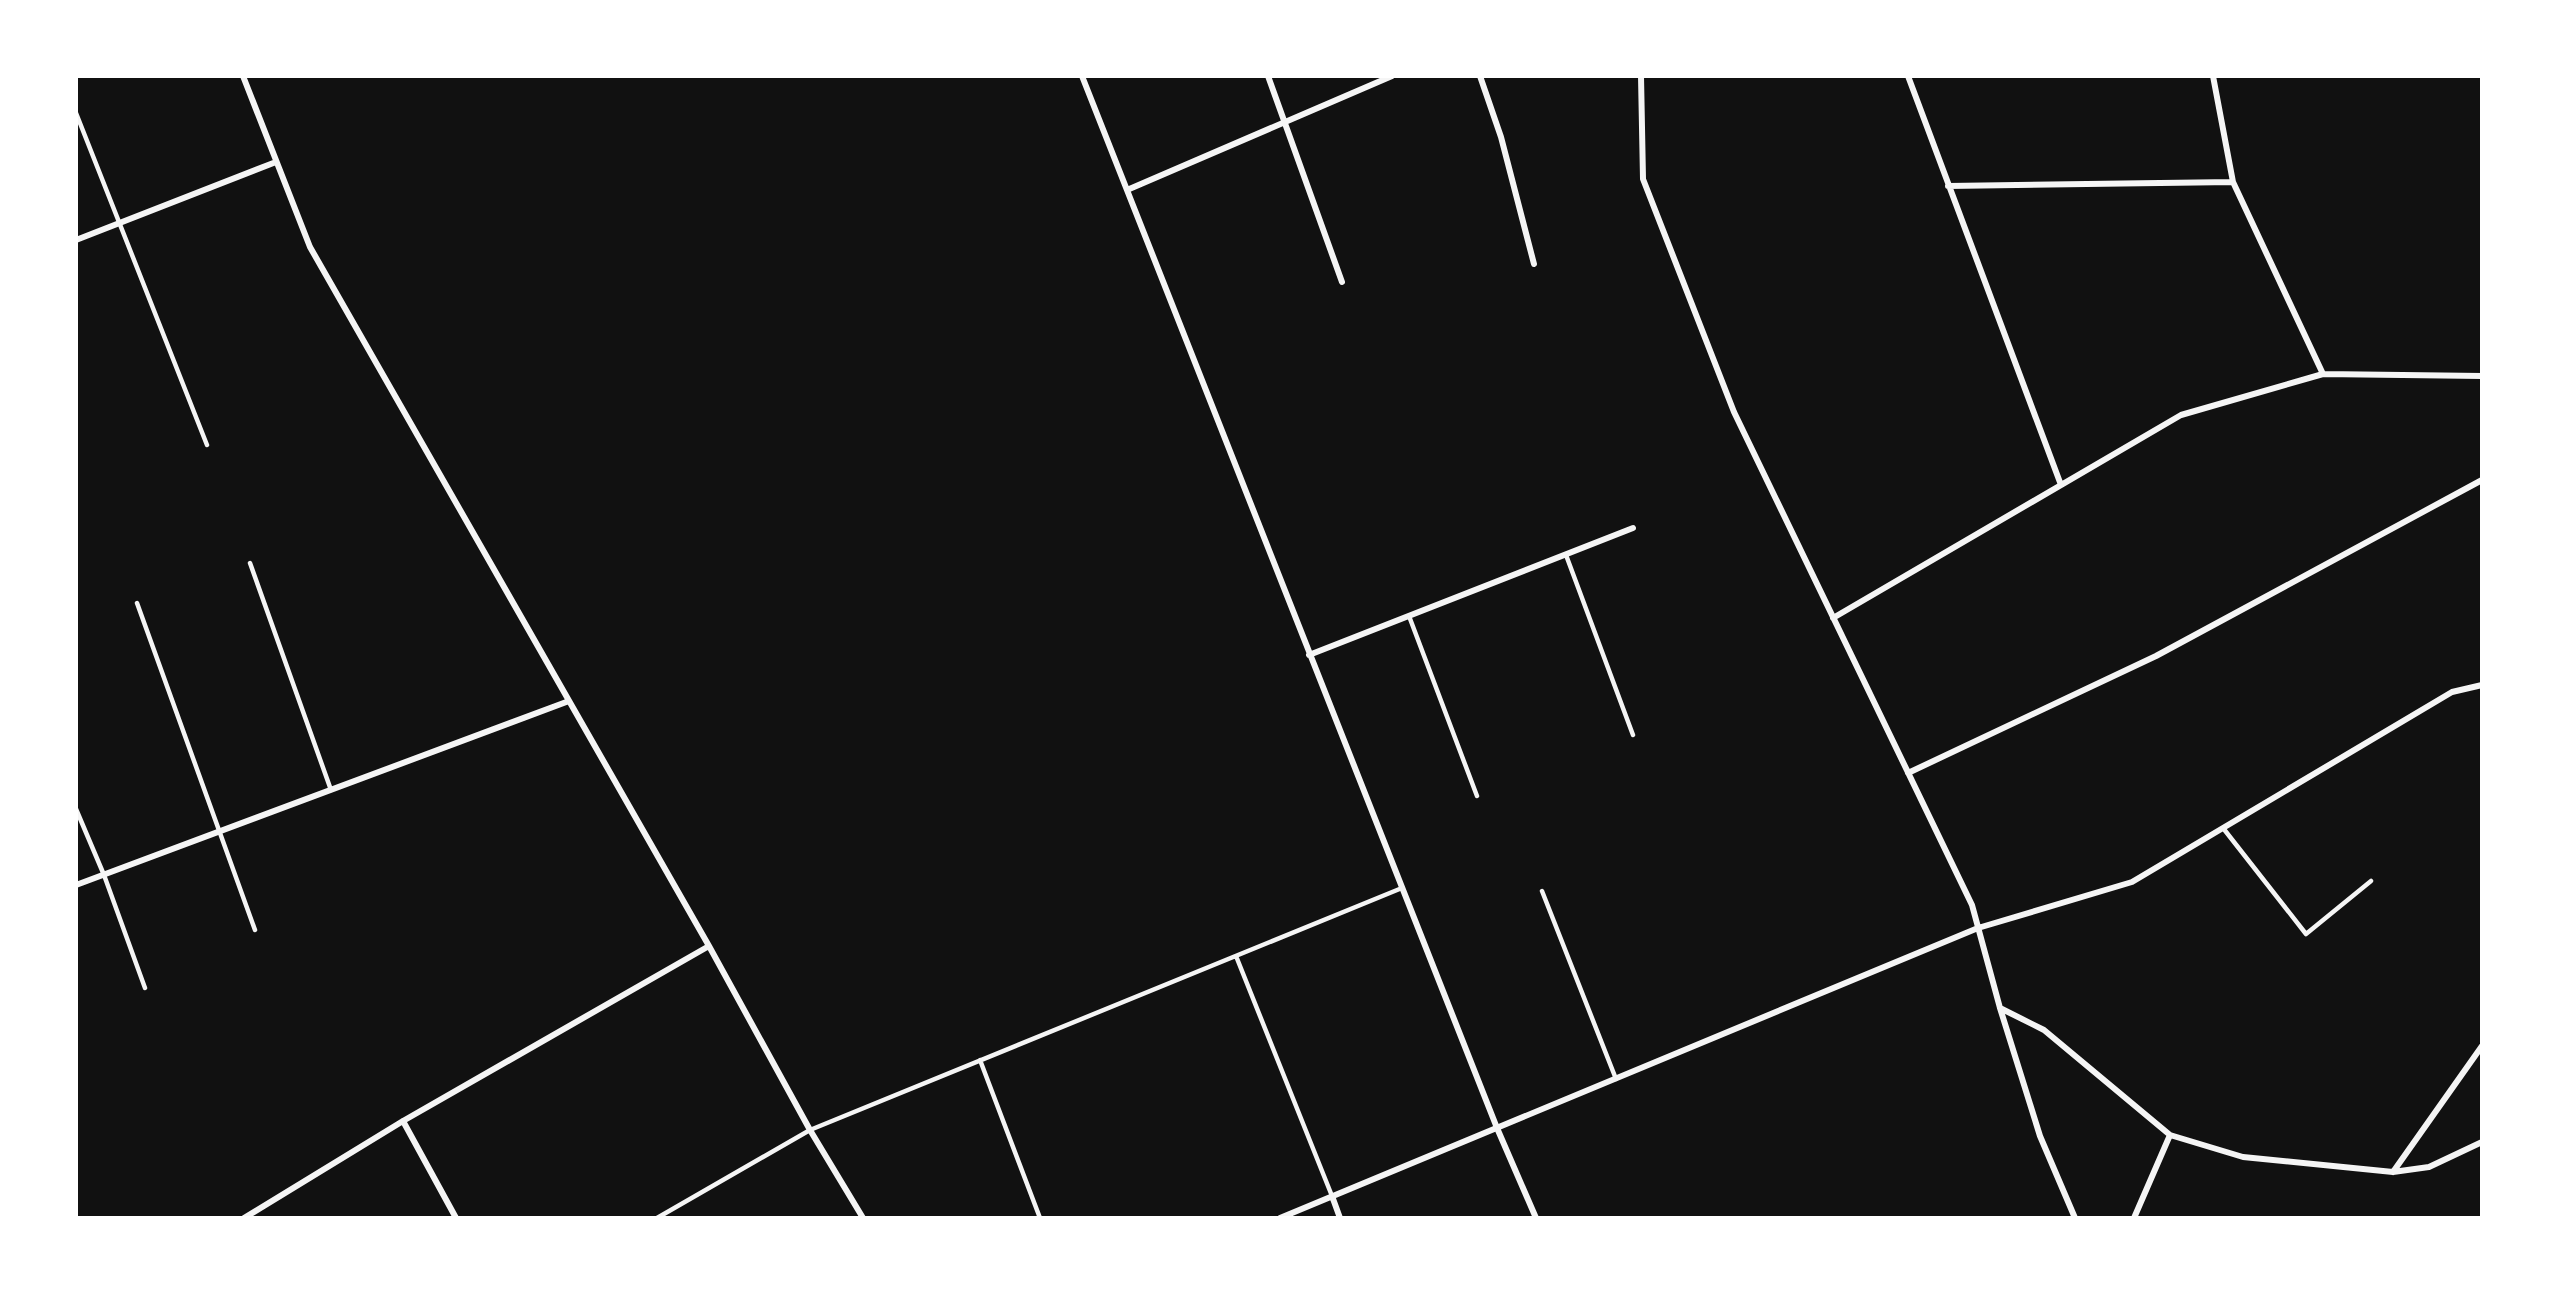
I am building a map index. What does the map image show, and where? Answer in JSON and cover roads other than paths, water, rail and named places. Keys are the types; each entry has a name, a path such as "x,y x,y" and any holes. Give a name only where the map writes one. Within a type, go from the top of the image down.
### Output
{"street":[{"path":"243,76 310,247 709,946 810,1130 863,1218"},
{"path":"1082,76 1497,1128 1536,1218"},
{"path":"1268,76 1342,282"},
{"path":"1127,190 1392,76"},
{"path":"1480,76 1501,137 1534,264"},
{"path":"1641,76 1643,179 1734,412 1972,905 2000,1008 2040,1136 2075,1218"},
{"path":"1908,76 2061,485"},
{"path":"2213,76 2234,182 2324,374"},
{"path":"76,240 276,162"},
{"path":"1948,186 2234,182"},
{"path":"1833,618 2181,415 2324,374 2481,376"},
{"path":"1908,773 2156,656 2481,480"},
{"path":"1309,655 1633,528"},
{"path":"1280,1218 1978,928 2132,882 2452,692 2481,685"},
{"path":"76,885 569,701"},
{"path":"244,1218 403,1121 709,946"},
{"path":"2000,1008 2044,1030 2170,1135 2242,1157 2393,1172 2429,1167 2481,1142"},
{"path":"2393,1172 2481,1046"},
{"path":"403,1121 456,1218"},
{"path":"2134,1218 2170,1135"},
{"path":"1332,1196 1340,1218"}],"lane":[{"path":"76,113 207,445"},
{"path":"1566,555 1633,735"},
{"path":"250,562 331,790"},
{"path":"137,603 255,930"},
{"path":"1410,616 1478,796"},
{"path":"76,809 104,875 145,988"},
{"path":"2223,828 2306,934 2371,881"},
{"path":"657,1218 810,1130 1402,888"},
{"path":"1542,891 1616,1079"},
{"path":"1236,956 1332,1196"},
{"path":"980,1060 1040,1218"}]}
